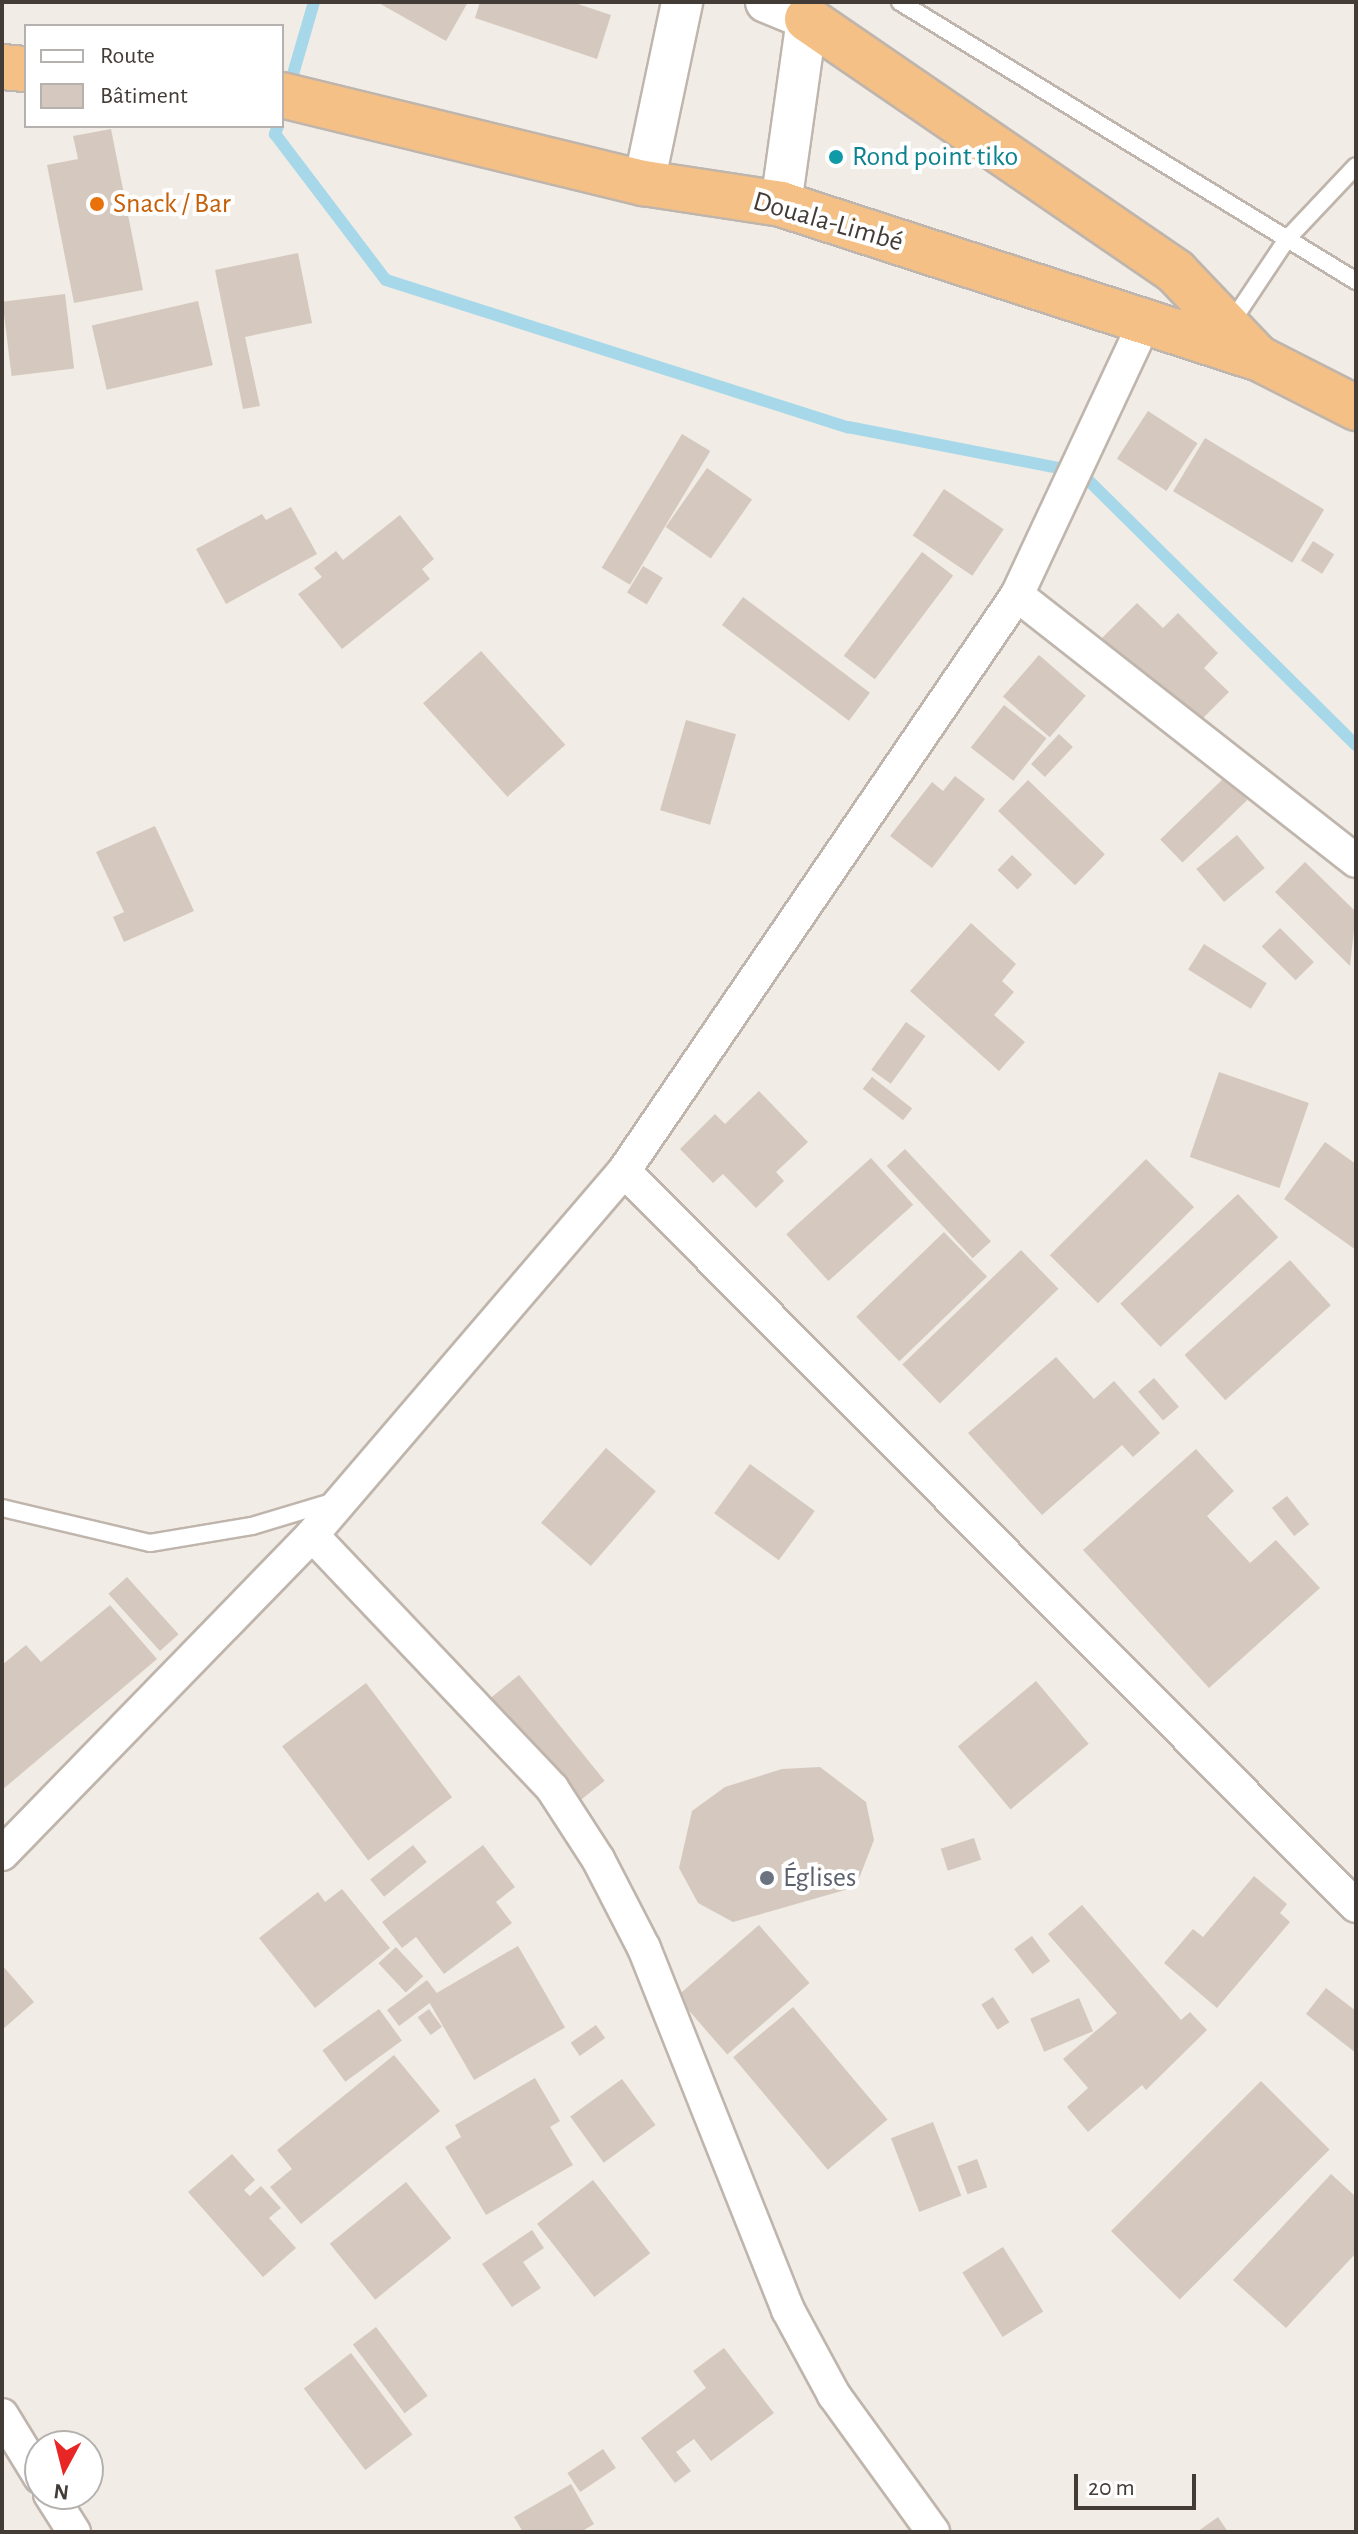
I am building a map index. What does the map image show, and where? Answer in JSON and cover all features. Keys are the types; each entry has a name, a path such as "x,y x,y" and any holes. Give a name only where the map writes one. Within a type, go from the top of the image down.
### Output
{"highway":[{"path":"807,19 1176,272 1260,359"},
{"path":"2,67 24,69"},
{"name":"Douala-Limbé","path":"284,95 328,102 644,183 781,204 1260,359 1356,408"}],"street":[{"path":"644,183 682,2"},
{"path":"766,2 807,19 781,204"},
{"path":"2,1854 312,1535 624,1171 1017,595 1146,320"},
{"path":"1017,595 1356,861"},
{"path":"624,1171 1356,1906"},
{"path":"312,1535 552,1788 598,1859 644,1948 788,2310 834,2395 933,2532"},
{"path":"2,2415 24,2451"},
{"path":"60,2510 74,2532"}],"lane":[{"path":"900,2 1356,281"},
{"path":"1228,327 1287,239 1356,166"},
{"path":"2,1508 150,1543 252,1526 344,1498"}],"building":[{"path":"377,2 468,2 446,41"},
{"path":"480,2 572,2 611,15 597,59 475,18"},
{"path":"111,129 143,290 74,303 47,165 78,159 73,136"},
{"path":"298,253 312,323 245,337 260,406 243,409 215,270"},
{"path":"65,294 74,368 12,376 2,302"},
{"path":"198,301 213,365 107,390 92,326"},
{"path":"1148,411 1197,443 1166,491 1117,459"},
{"path":"682,434 710,451 630,585 602,568"},
{"path":"1205,438 1324,510 1292,563 1173,491"},
{"path":"707,468 752,500 711,559 666,527"},
{"path":"944,489 1004,529 972,576 913,535"},
{"path":"291,507 317,554 226,604 196,549 262,514 266,520"},
{"path":"400,515 434,559 422,569 430,579 342,649 298,594 322,577 314,568 336,551 343,560"},
{"path":"1313,541 1334,554 1322,574 1301,561"},
{"path":"922,552 953,575 875,679 844,656"},
{"path":"643,566 663,578 647,604 627,593"},
{"path":"743,597 870,693 849,721 722,625"},
{"path":"1137,603 1163,628 1178,613 1218,653 1204,668 1229,692 1193,728 1102,638"},
{"path":"481,651 565,745 507,797 423,703"},
{"path":"1039,655 1086,696 1050,737 1003,697"},
{"path":"1004,705 1047,738 1013,781 971,748"},
{"path":"686,720 736,734 710,825 660,810"},
{"path":"1059,734 1073,747 1045,777 1031,764"},
{"path":"955,776 985,799 932,868 890,836 932,782 943,791"},
{"path":"1225,777 1247,800 1182,863 1160,840"},
{"path":"1028,780 1105,854 1075,885 998,811"},
{"path":"155,826 194,911 124,942 113,917 124,912 96,852"},
{"path":"1237,835 1265,868 1224,902 1196,869"},
{"path":"1012,855 1032,874 1018,890 997,870"},
{"path":"1305,862 1356,912 1350,966 1275,892"},
{"path":"971,923 1016,964 1002,981 1014,992 994,1015 1025,1042 999,1071 910,991"},
{"path":"1280,928 1314,962 1296,980 1262,946"},
{"path":"1204,944 1267,983 1251,1009 1188,969"},
{"path":"906,1022 925,1036 891,1084 871,1070"},
{"path":"1219,1072 1309,1103 1280,1188 1190,1157"},
{"path":"872,1077 912,1108 903,1120 863,1089"},
{"path":"759,1091 808,1142 776,1172 784,1181 756,1208 723,1174 713,1183 680,1149 715,1114 725,1124"},
{"path":"1325,1142 1356,1164 1356,1250 1284,1199"},
{"path":"905,1149 991,1241 973,1258 887,1166"},
{"path":"871,1158 913,1205 828,1281 786,1234"},
{"path":"1146,1159 1194,1207 1098,1303 1050,1255"},
{"path":"1238,1194 1278,1237 1160,1347 1120,1304"},
{"path":"944,1232 987,1277 899,1361 856,1317"},
{"path":"1021,1250 1059,1289 940,1403 902,1365"},
{"path":"1290,1260 1331,1305 1225,1400 1184,1355"},
{"path":"1056,1357 1094,1399 1114,1381 1160,1433 1133,1457 1122,1445 1042,1515 968,1433"},
{"path":"1154,1378 1179,1407 1163,1420 1138,1392"},
{"path":"606,1448 656,1491 591,1566 541,1523"},
{"path":"1196,1449 1234,1491 1207,1516 1250,1563 1276,1540 1320,1588 1209,1688 1083,1550"},
{"path":"750,1464 815,1511 779,1560 714,1513"},
{"path":"1287,1496 1309,1524 1294,1536 1272,1508"},
{"path":"127,1577 179,1634 160,1651 108,1594"},
{"path":"110,1605 157,1659 2,1790 2,1665 26,1645 41,1662"},
{"path":"519,1675 605,1781 576,1804 490,1698"},
{"path":"1036,1681 1089,1744 1011,1809 958,1747"},
{"path":"366,1683 452,1797 368,1860 282,1746"},
{"path":"820,1767 866,1802 874,1840 860,1876 845,1890 733,1922 698,1903 679,1868 692,1811 725,1787 782,1769"},
{"path":"974,1838 981,1860 948,1871 941,1849"},
{"path":"413,1845 427,1862 384,1897 370,1880"},
{"path":"483,1845 515,1887 496,1902 512,1923 444,1974 416,1937 402,1948 382,1922"},
{"path":"1254,1876 1287,1904 1280,1913 1290,1922 1217,2008 1164,1963 1193,1929 1203,1937"},
{"path":"342,1889 390,1948 315,2008 259,1938 318,1892 325,1902"},
{"path":"1082,1905 1181,2020 1190,2012 1207,2030 1146,2090 1142,2085 1088,2132 1067,2107 1088,2088 1063,2059 1117,2013 1048,1934"},
{"path":"759,1925 810,1983 727,2055 677,1997"},
{"path":"1032,1936 1050,1961 1032,1974 1014,1949"},
{"path":"518,1946 565,2027 474,2080 427,1998"},
{"path":"396,1947 423,1976 406,1993 378,1963"},
{"path":"2,1965 34,2002 2,2030"},
{"path":"427,1980 439,1996 399,2026 387,2010"},
{"path":"1326,1988 1356,2011 1356,2053 1306,2014"},
{"path":"993,1997 1009,2022 998,2030 981,2005"},
{"path":"1079,1998 1093,2031 1044,2052 1030,2019"},
{"path":"793,2007 887,2120 828,2170 733,2057"},
{"path":"379,2009 402,2041 345,2082 322,2050"},
{"path":"429,2009 442,2027 431,2035 418,2017"},
{"path":"596,2025 605,2038 580,2056 571,2043"},
{"path":"394,2055 440,2111 301,2224 270,2187 292,2169 277,2150"},
{"path":"535,2078 560,2121 550,2127 573,2165 486,2215 445,2147 461,2137 455,2125"},
{"path":"622,2079 656,2125 604,2163 570,2117"},
{"path":"1261,2081 1330,2150 1180,2299 1111,2231"},
{"path":"933,2122 961,2196 919,2212 891,2138"},
{"path":"232,2154 255,2180 244,2190 250,2196 261,2186 281,2208 269,2218 296,2248 263,2277 188,2192"},
{"path":"977,2159 987,2187 968,2194 957,2166"},
{"path":"1331,2174 1356,2197 1356,2253 1286,2328 1233,2280"},
{"path":"593,2180 650,2253 594,2297 537,2224"},
{"path":"406,2182 451,2238 375,2300 330,2244"},
{"path":"532,2230 544,2248 523,2262 541,2288 512,2307 482,2264"},
{"path":"1003,2247 1043,2311 1003,2337 962,2272"},
{"path":"376,2327 428,2396 405,2413 353,2344"},
{"path":"724,2348 774,2413 711,2461 694,2439 676,2452 691,2471 675,2483 641,2438 706,2388 693,2371"},
{"path":"351,2353 412,2434 365,2470 304,2389"},
{"path":"603,2449 616,2468 580,2492 567,2473"},
{"path":"571,2484 594,2524 581,2532 523,2532 514,2517"},
{"path":"1218,2517 1228,2532 1197,2532"}],"waterway":[{"path":"289,88 314,2"},
{"path":"277,128 275,134 386,280 848,427 1080,472 1356,745"}],"place":[{"name":"Rond point tiko","path":"836,157"},
{"name":"Snack / Bar","path":"97,204"},
{"name":"Églises","path":"767,1878"}]}
